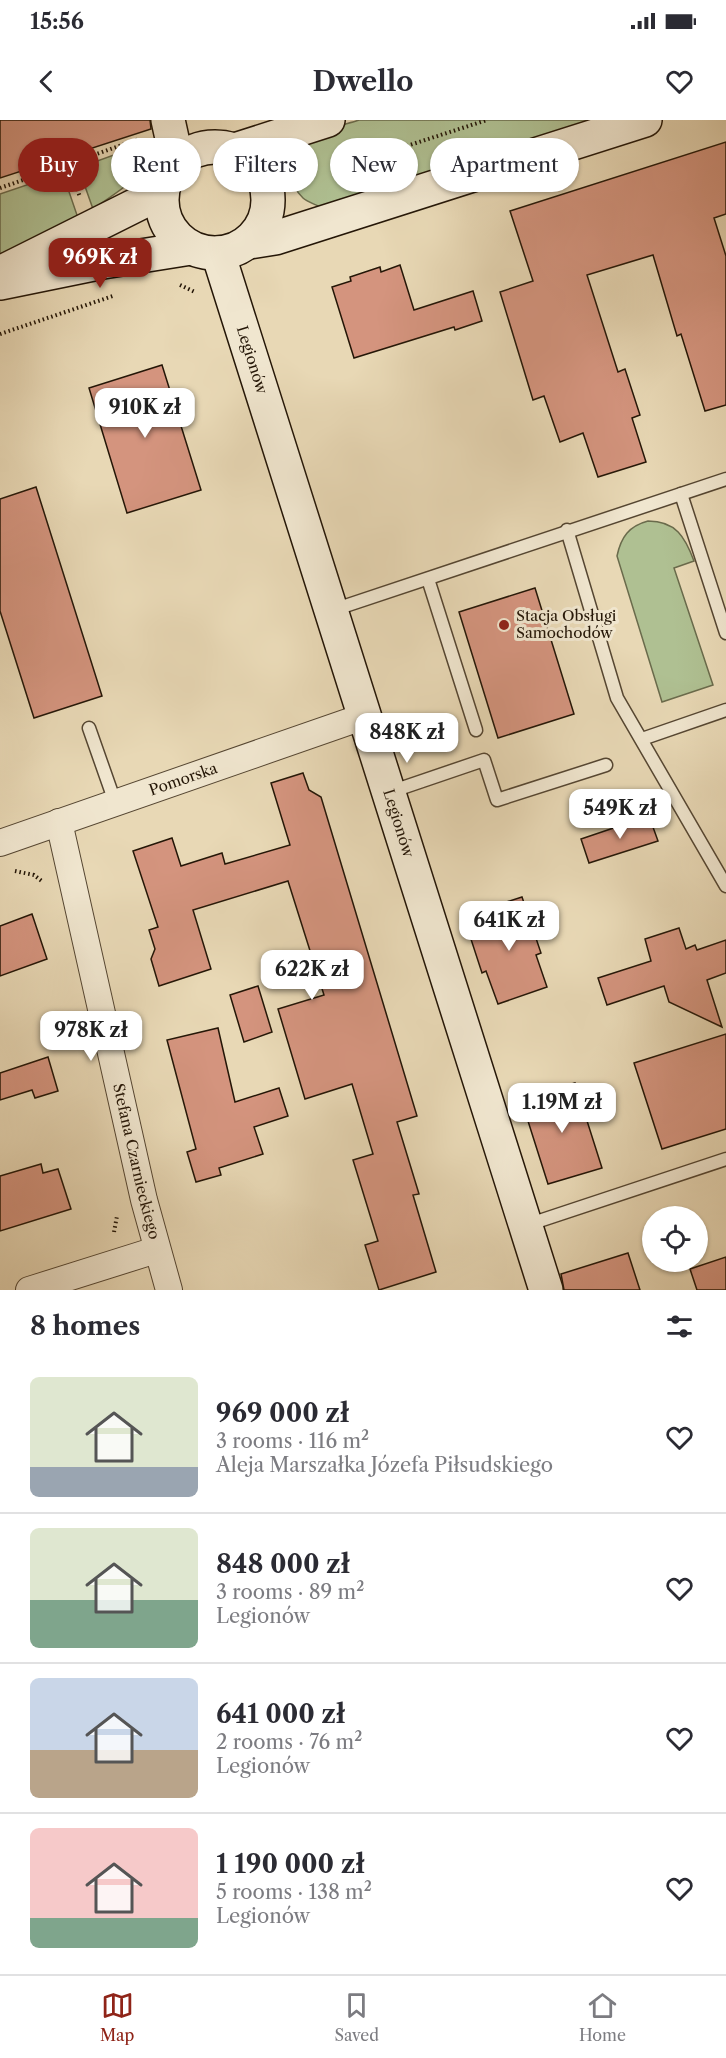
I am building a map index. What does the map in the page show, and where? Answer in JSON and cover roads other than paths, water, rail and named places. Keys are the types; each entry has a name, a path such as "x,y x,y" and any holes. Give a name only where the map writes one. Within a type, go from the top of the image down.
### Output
{"street":[{"path":"212,120 226,138"},
{"path":"272,138 328,120"},
{"path":"0,283 103,262 234,250 249,242 275,238 645,120"},
{"path":"0,273 146,200 153,192"},
{"path":"163,192 161,198 165,218 175,236 204,251"},
{"path":"249,242 262,226 269,204 267,192"},
{"name":"Legionów","path":"204,251 332,611 546,1290"},
{"name":"Pomorska","path":"0,843 365,716"},
{"name":"Stefana Czarnieckiego","path":"59,822 156,1250 169,1290"},
{"path":"29,1290 156,1250"}],"lane":[{"path":"332,611 567,530 726,479"},
{"path":"681,494 726,633"},
{"path":"567,530 617,698 726,886"},
{"path":"428,579 476,730"},
{"path":"642,739 726,710"},
{"path":"89,728 115,802"},
{"path":"389,793 484,760 496,800 606,765"},
{"path":"526,1226 726,1159"}],"place":[{"name":"Stacja Obsługi Samochodów","path":"504,625"}]}
